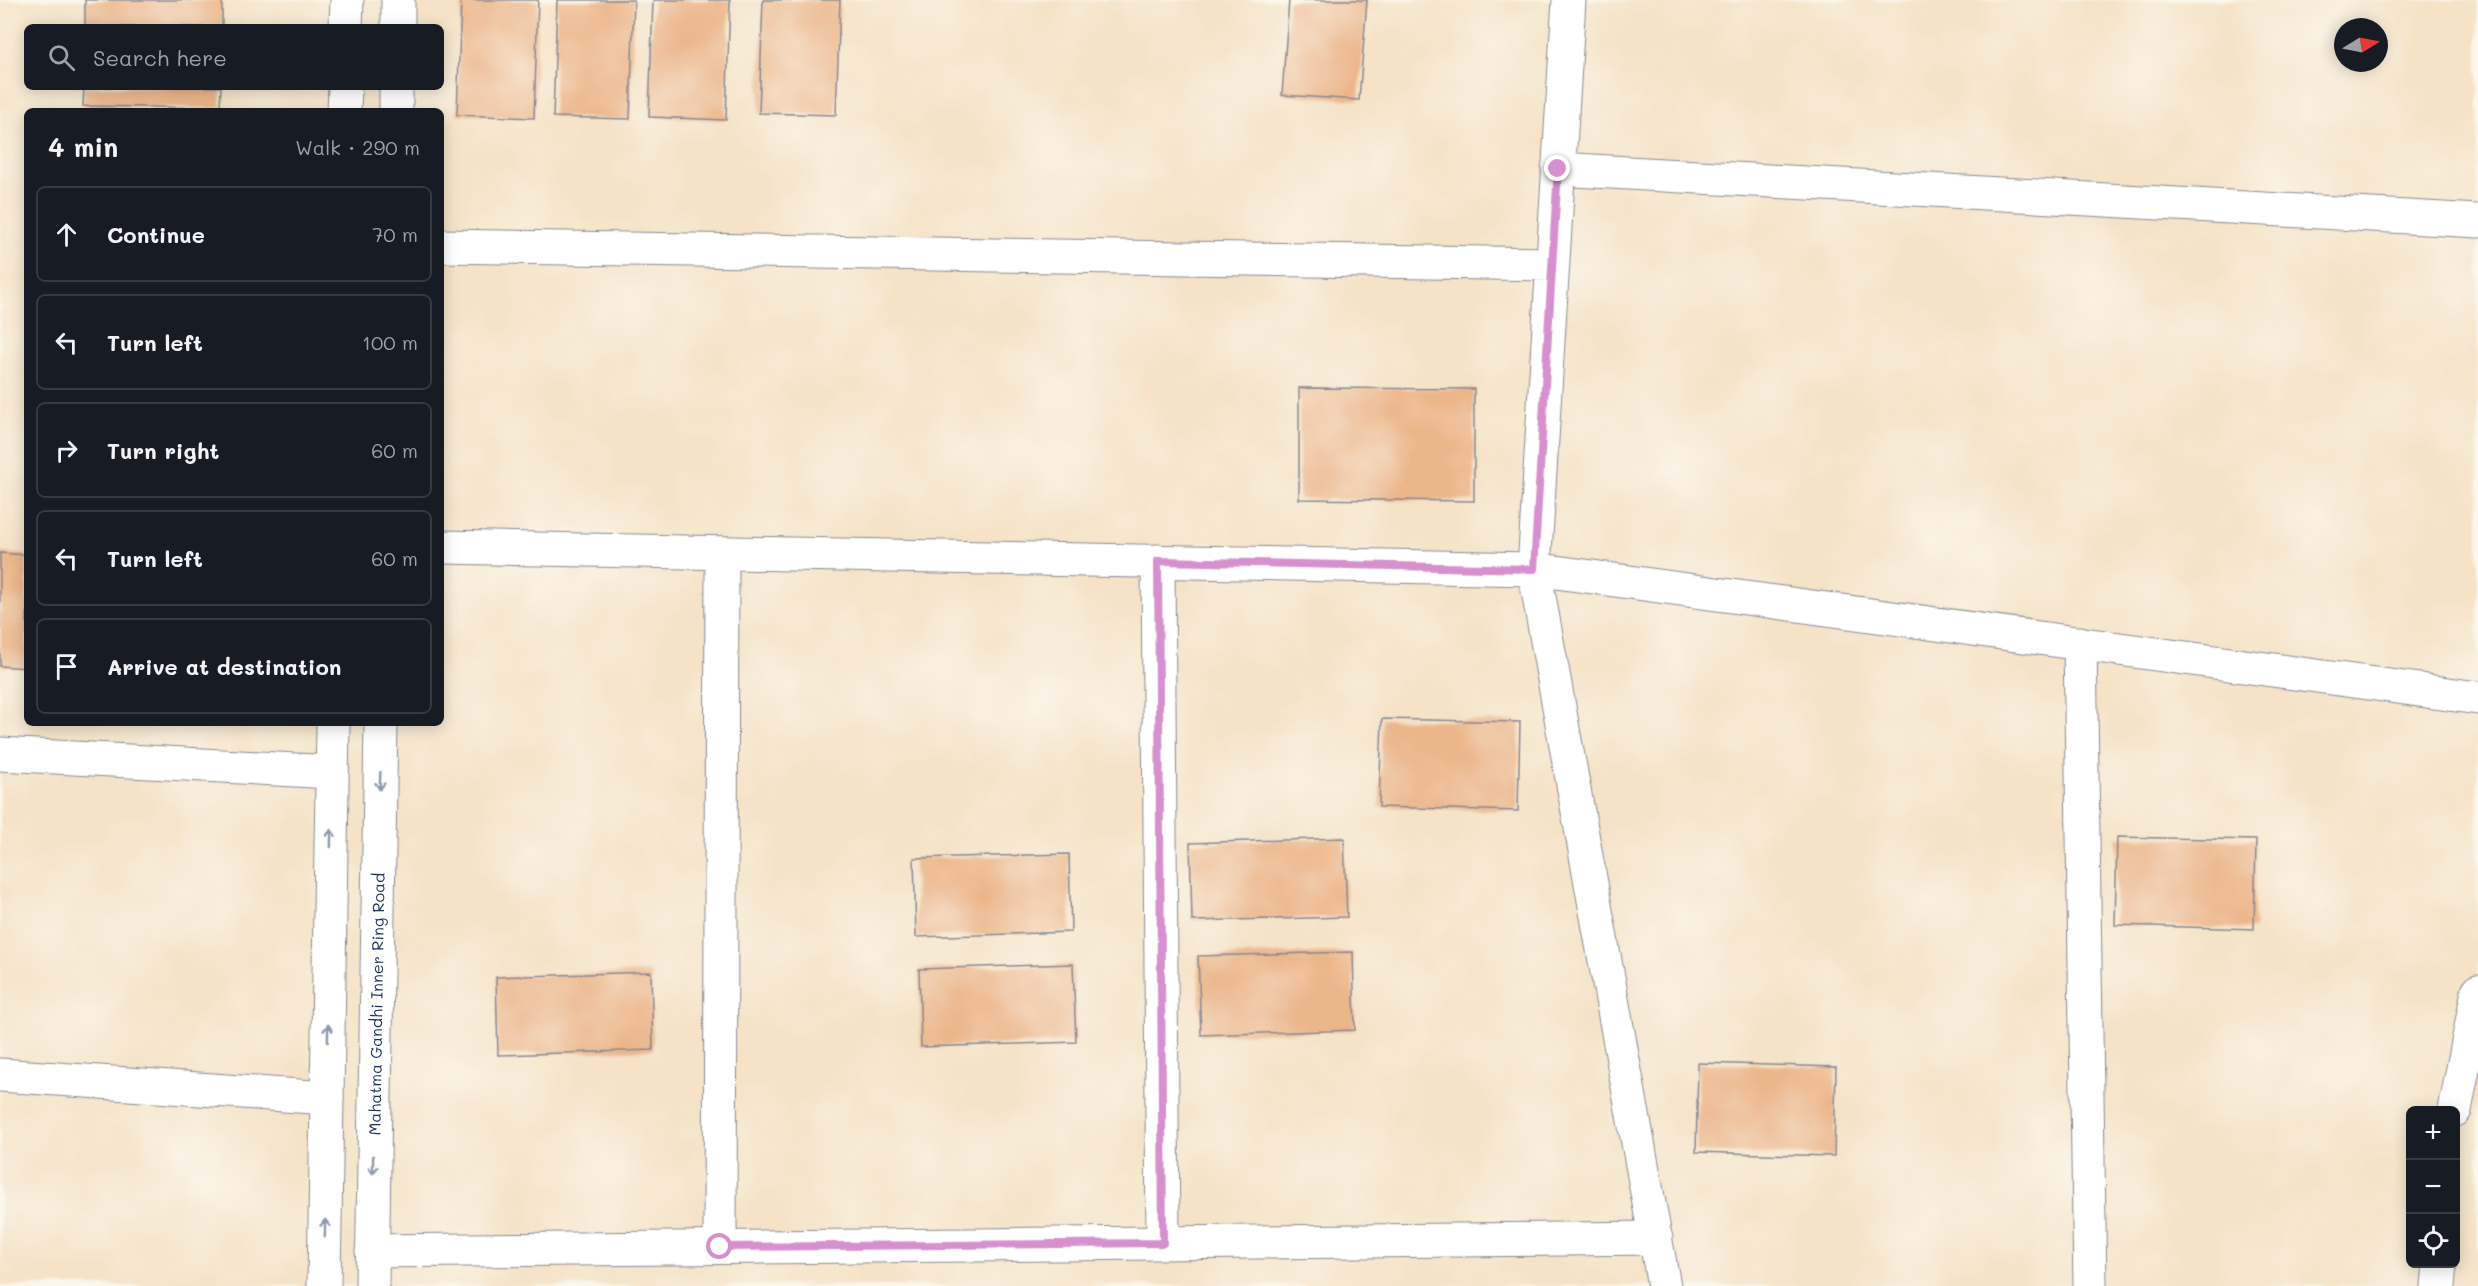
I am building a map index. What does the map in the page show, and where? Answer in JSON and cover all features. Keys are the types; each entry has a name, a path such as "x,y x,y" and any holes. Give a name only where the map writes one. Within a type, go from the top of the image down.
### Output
{"street":[{"path":"346,24 347,0"},
{"path":"398,0 398,24"},
{"path":"1569,0 1534,569 1664,1286"},
{"path":"344,108 345,90"},
{"path":"396,90 396,108"},
{"path":"1558,169 2478,221"},
{"path":"444,246 1553,264"},
{"path":"444,547 1534,569 2478,698"},
{"path":"720,1247 722,553"},
{"path":"1158,561 1163,1243"},
{"path":"2080,643 2090,1286"},
{"path":"324,1286 333,726"},
{"name":"Mahatma Gandhi Inner Ring Road","path":"372,1286 381,726"},
{"path":"0,754 332,772"},
{"path":"2456,1106 2478,991"},
{"path":"0,1075 327,1098"},
{"path":"372,1251 1656,1238"},
{"path":"2438,1286 2440,1268"}],"building":[{"path":"85,0 222,0 222,24 85,24"},
{"path":"461,0 538,0 534,118 457,115"},
{"path":"557,0 634,0 630,119 553,117"},
{"path":"653,0 730,0 726,120 649,117"},
{"path":"763,0 840,0 836,115 759,113"},
{"path":"1289,0 1367,0 1359,100 1282,95"},
{"path":"84,90 221,90 220,108 83,106"},
{"path":"1299,388 1474,389 1474,501 1299,499"},
{"path":"0,553 24,555 24,668 0,666"},
{"path":"1382,719 1520,722 1518,811 1379,807"},
{"path":"2117,837 2256,840 2254,929 2115,925"},
{"path":"1344,838 1347,917 1192,921 1190,843"},
{"path":"1069,854 1071,932 916,937 914,858"},
{"path":"1353,952 1355,1030 1201,1035 1198,956"},
{"path":"1073,964 1076,1042 921,1047 919,969"},
{"path":"651,972 653,1050 498,1055 496,977"},
{"path":"1698,1063 1836,1067 1834,1156 1696,1152"}],"route":[{"path":"720,1247 1163,1243 1158,561 1534,569 1558,169"}]}
